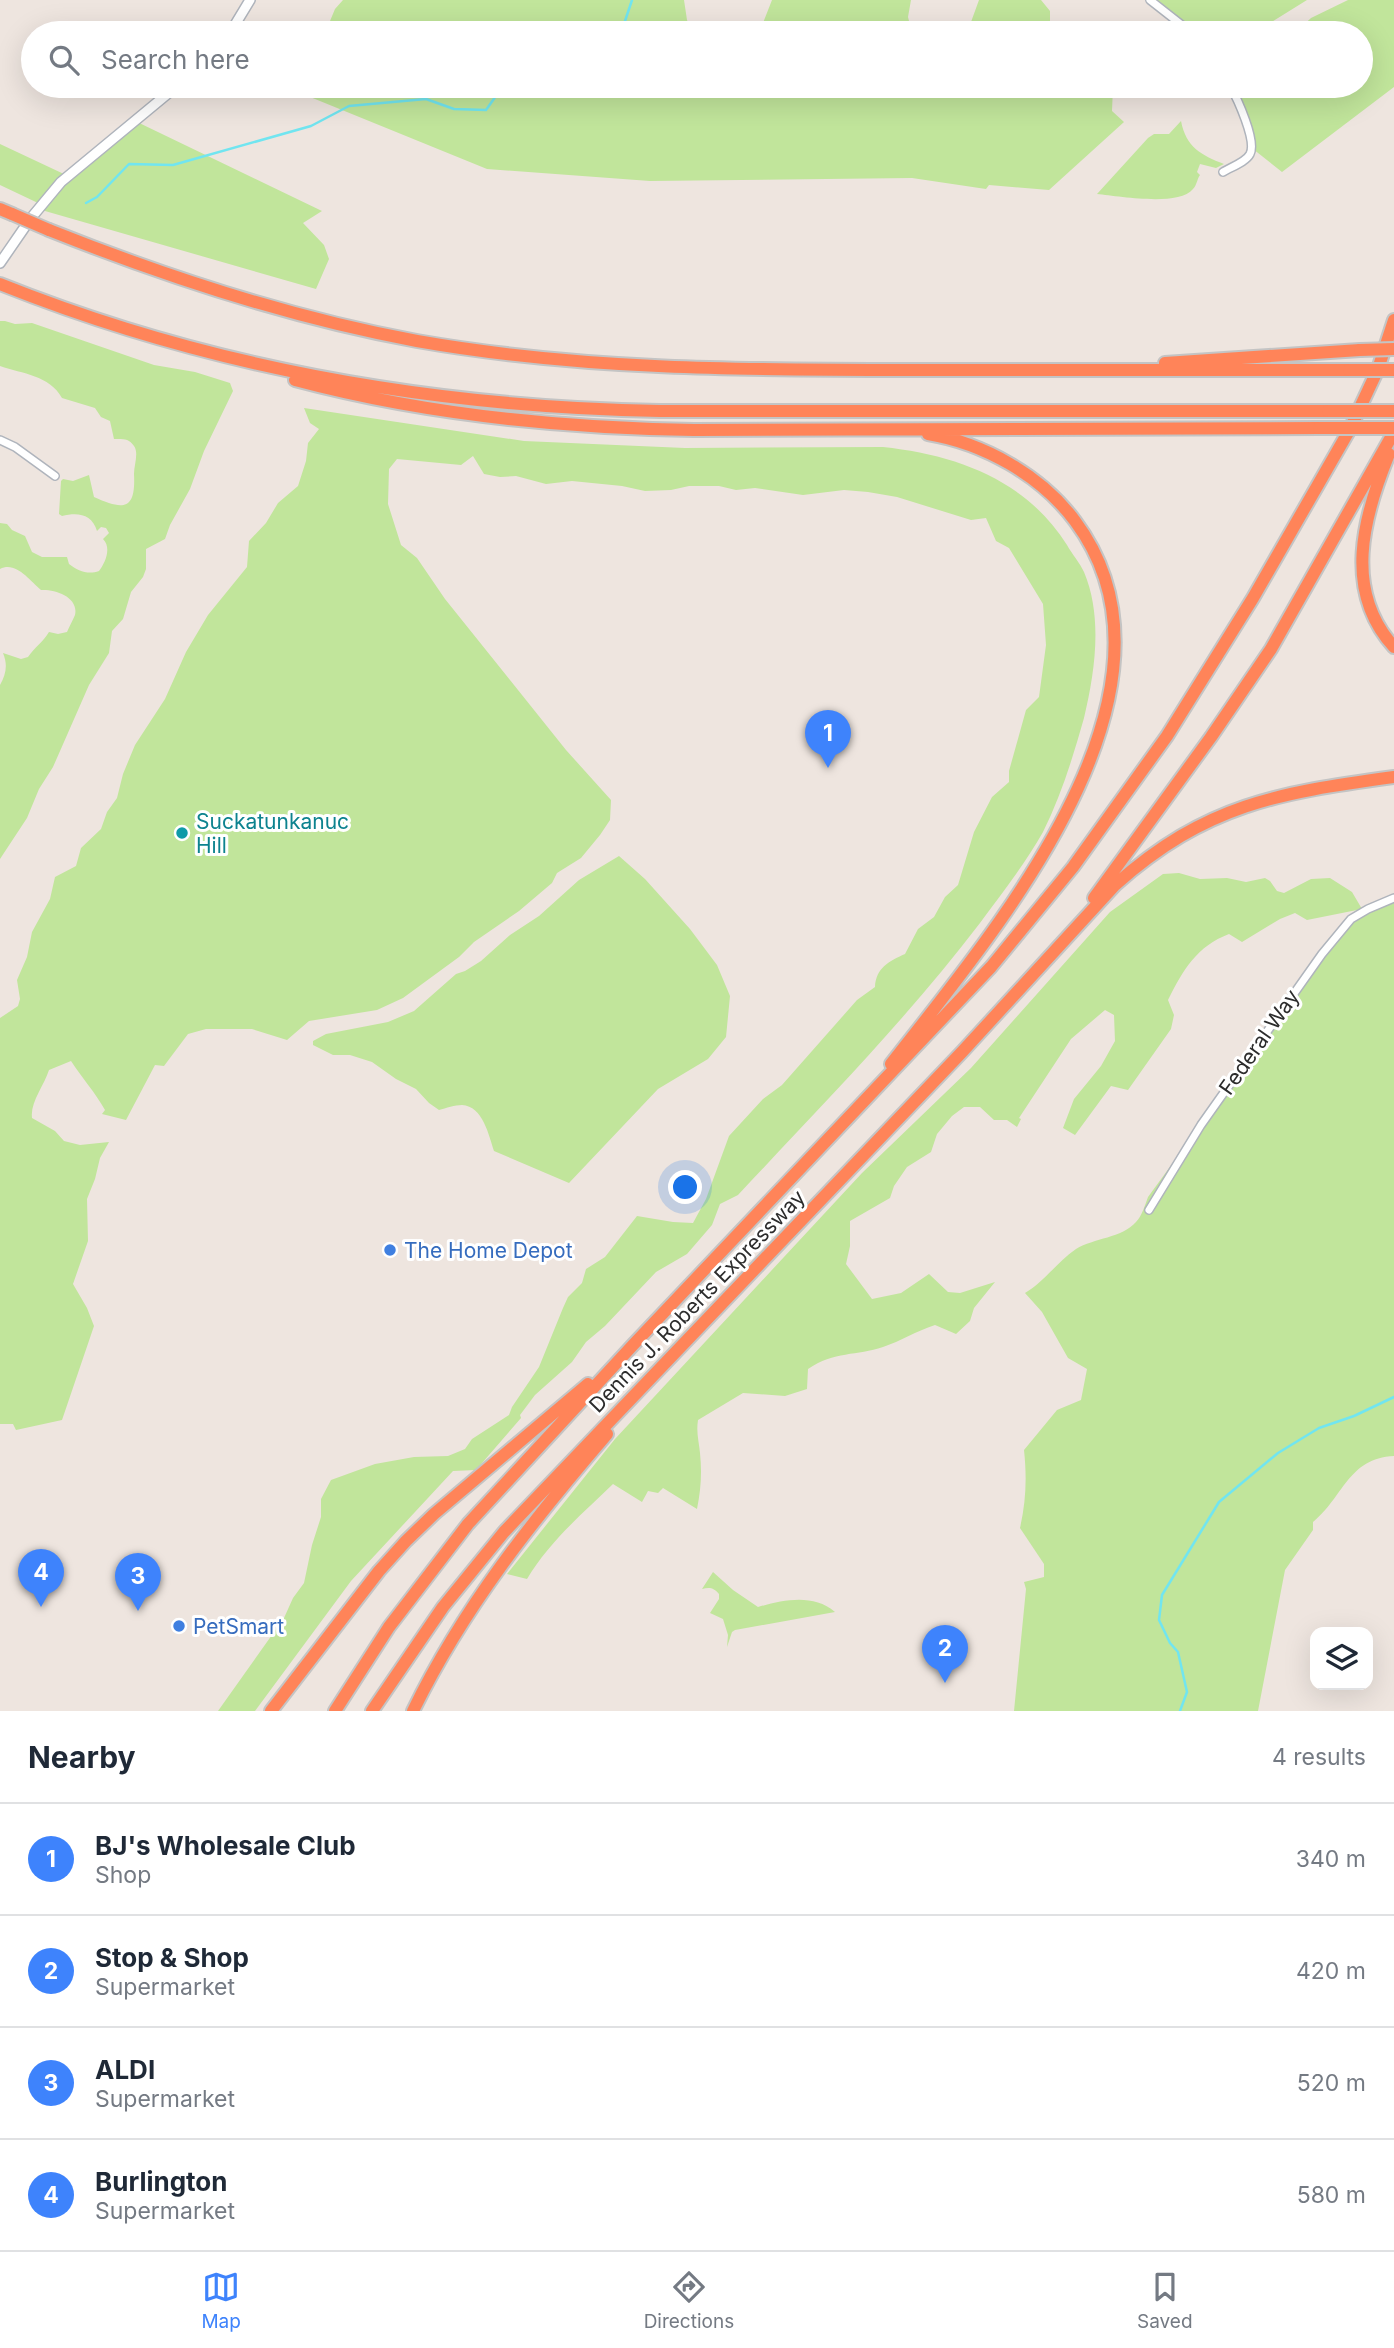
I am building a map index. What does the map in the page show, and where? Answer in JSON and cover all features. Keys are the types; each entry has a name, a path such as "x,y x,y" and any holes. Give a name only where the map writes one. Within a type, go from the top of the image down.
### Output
{"highway":[{"path":"6,211 151,268 281,308 383,334 573,362 680,368 1394,370"},
{"path":"4,285 85,316 243,367 368,398 498,419 607,428 1394,430 1271,649 1071,934"},
{"path":"847,1121 1026,927 1093,842 1149,763 1219,653 1331,464 1378,369 1394,320"},
{"path":"181,345 339,381 445,397 564,408 694,411 1394,411"},
{"path":"1084,370 1394,349"},
{"path":"847,1121 987,939 1062,822 1080,787 1099,737 1110,690 1114,643 1110,597 1102,568 1081,529 1051,495 1014,467 963,443 927,434 864,430"},
{"path":"1394,443 1368,516 1361,566 1368,606 1394,647"},
{"path":"1071,934 1128,874 1166,845 1207,821 1237,808 1283,794 1394,776"},
{"name":"Dennis J. Roberts Expressway","path":"372,1711 424,1633 483,1556 548,1484 1071,934"},
{"name":"Dennis J. Roberts Expressway","path":"335,1711 383,1636 441,1558 490,1500 632,1345 847,1121"},
{"path":"413,1711 457,1631 503,1562 562,1486 694,1332"},
{"path":"271,1711 379,1571 406,1541 632,1345"}],"street":[{"path":"237,21 250,0"},
{"path":"1150,0 1177,21"},
{"path":"0,263 31,218 61,182 162,98"},
{"path":"1223,172 1251,153 1252,145 1234,98"},
{"path":"0,440 15,447 55,476"},
{"name":"Federal Way","path":"1149,1210 1201,1125 1322,954 1351,919 1394,898"}],"green space":[{"path":"343,0 684,0 687,21 330,21"},
{"path":"772,0 911,0 909,21 764,21"},
{"path":"979,0 1041,0 1050,11 1050,21 971,21"},
{"path":"1149,0 1307,0 1273,21 1176,21"},
{"path":"1348,0 1394,0 1394,87 1282,172 1253,149 1238,98 1373,98 1373,21 1308,21"},
{"path":"313,98 1113,98 1112,111 1124,122 1049,190 989,185 986,189 912,178 650,181 487,169"},
{"path":"133,120 322,211 303,223 324,245 329,259 316,289 45,211 39,208 38,203 0,185 0,144 66,175"},
{"path":"1181,121 1183,130 1196,149 1224,164 1216,168 1200,164 1197,172 1200,175 1194,187 1175,198 1148,199 1097,194 1148,138 1154,134 1169,134"},
{"path":"0,321 32,323 154,365 195,372 230,383 233,391 165,539 146,549 146,569 131,592 123,619 112,631 109,653 89,685 27,818 0,859 0,685 6,665 3,653 21,659 28,657 49,632 67,632 75,609 65,595 41,590 17,569 0,569 0,523 7,524 12,530 25,536 32,552 42,557 67,557 69,564 80,570 91,573 99,571 107,551 103,539 109,533 106,528 101,527 97,531 92,521 84,516 59,514 61,481 73,481 89,475 94,497 113,504 126,504 133,495 136,456 132,443 114,439 110,421 101,417 95,408 62,398 57,390 43,380 0,366"},
{"path":"304,408 524,441 685,448 883,447 963,464 1010,488 1031,503 1067,545 1084,572 1090,589 1094,607 1094,663 1084,718 1066,776 1043,832 980,923 923,994 738,1195 720,1204 712,1225 687,1254 656,1272 605,1326 586,1342 572,1362 535,1395 520,1415 521,1418 476,1470 453,1471 351,1581 255,1711 218,1711 284,1618 293,1598 304,1583 321,1517 321,1499 331,1480 375,1464 414,1457 448,1456 465,1449 472,1439 509,1415 539,1367 568,1297 582,1283 586,1269 605,1257 637,1216 693,1223 706,1199 729,1136 763,1099 782,1085 857,1000 875,987 881,970 905,954 918,929 934,917 945,897 958,885 974,832 992,797 1009,782 1009,771 1026,710 1039,697 1046,645 1043,604 1009,548 996,541 986,518 971,520 897,497 868,492 844,490 803,495 755,488 736,490 719,486 645,491 572,481 546,484 516,476 484,474 473,456 461,465 397,459 389,469 388,504 401,545 417,558 445,599 566,750 611,800 610,820 581,858 557,873 552,883 519,911 474,942 459,957 403,998 377,1010 309,1021 287,1040 252,1029 206,1029 188,1034 164,1066 155,1065 126,1120 102,1114 105,1110 71,1061 49,1070 35,1100 32,1118 55,1131 64,1141 80,1145 109,1142 100,1158 87,1199 88,1241 73,1284 94,1326 62,1420 16,1430 13,1424 0,1424 0,1018 18,1006 20,999 17,980 27,957 32,932 50,899 55,877 76,866 81,848 101,829 107,812 117,798 135,745 165,699 186,652 208,615 247,567 249,541 266,523 278,503 298,486 306,461 308,443 319,429 310,423"},
{"path":"619,856 645,879 690,929 717,965 730,996 726,1037 708,1059 658,1089 569,1183 494,1151 484,1123 475,1110 459,1105 439,1110 416,1089 372,1062 350,1055 333,1055 313,1045 313,1041 326,1034 388,1022 414,1011 456,974 481,961 510,935 539,916 579,880"},
{"path":"1179,873 1200,879 1227,878 1246,882 1265,878 1277,891 1284,893 1311,879 1330,878 1352,892 1362,909 1307,920 1295,913 1242,942 1229,934 1208,945 1185,969 1168,1000 1174,1015 1171,1029 1128,1090 1111,1086 1075,1135 1063,1128 1074,1099 1101,1066 1115,1041 1114,1015 1105,1010 1071,1039 1019,1118 1021,1119 1017,1127 1007,1120 994,1120 980,1107 964,1107 952,1116 937,1134 931,1152 907,1167 894,1186 890,1198 850,1221 850,1246 846,1264 872,1299 901,1293 929,1274 948,1292 960,1293 995,1282 974,1308 970,1321 956,1334 935,1325 883,1347 827,1359 808,1369 807,1389 785,1396 743,1393 698,1420 701,1474 697,1509 663,1488 658,1493 648,1491 642,1502 613,1484 556,1541 527,1579 507,1574 615,1439 862,1173 971,1068 1110,912 1163,874"},
{"path":"1394,899 1394,1456 1379,1458 1356,1471 1313,1522 1313,1530 1285,1570 1258,1711 1014,1711 1026,1589 1024,1582 1044,1577 1044,1564 1020,1528 1025,1489 1024,1450 1057,1410 1081,1400 1087,1369 1068,1358 1042,1312 1025,1293 1076,1249 1116,1235 1136,1222 1148,1197 1338,936 1363,911"},
{"path":"713,1572 758,1607 788,1600 808,1600 835,1612 735,1630 727,1647 728,1635 723,1619 710,1613 719,1599 719,1594 712,1588 702,1589"}],"waterway":[{"path":"625,21 632,0"},
{"path":"86,203 97,197 129,164 173,165 311,126 349,106 426,99 454,109 486,110 494,98"},
{"path":"1180,1711 1187,1692 1178,1652 1170,1643 1159,1620 1162,1595 1219,1502 1278,1453 1319,1428 1354,1416 1394,1397"}],"place":[{"name":"BJ's Wholesale Club","path":"828,768"},
{"name":"Suckatunkanuc Hill","path":"182,833"},
{"name":"The Home Depot","path":"390,1250"},
{"name":"Burlington","path":"41,1607"},
{"name":"ALDI","path":"138,1611"},
{"name":"PetSmart","path":"179,1626"},
{"name":"Stop & Shop","path":"945,1683"}]}
